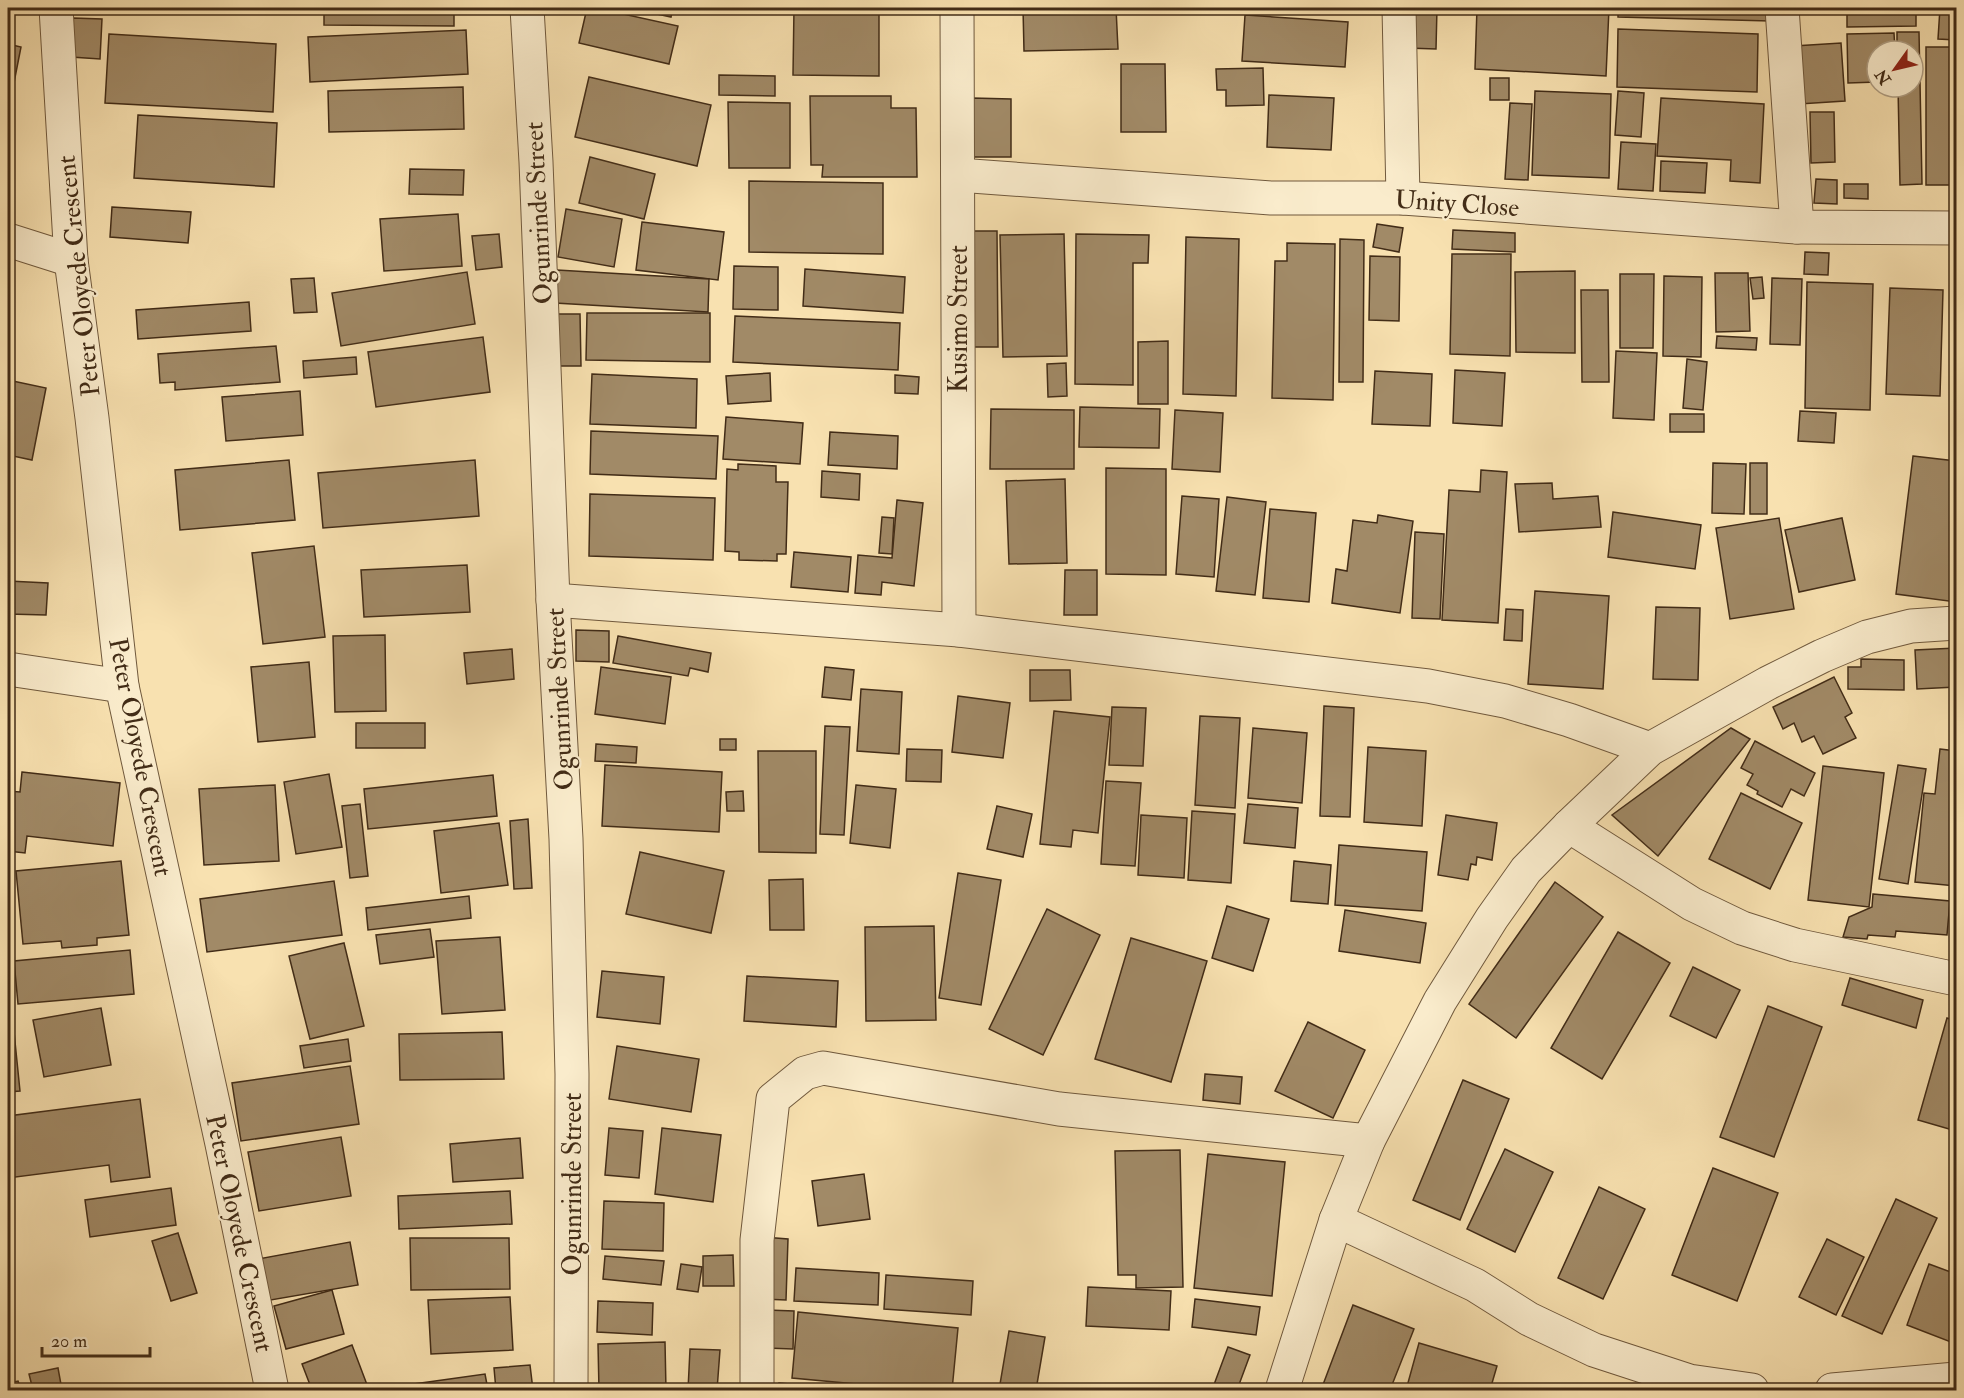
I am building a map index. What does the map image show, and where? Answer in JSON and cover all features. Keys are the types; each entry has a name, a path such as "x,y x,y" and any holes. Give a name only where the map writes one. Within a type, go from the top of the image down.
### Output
{"street":[{"name":"Peter Oloyede Crescent","path":"56,8 71,260 93,418 122,686 220,1132 272,1390"},
{"name":"Ogunrinde Street","path":"526,8 536,162 553,600 566,839 572,1074 571,1390"},
{"name":"Kusimo Street","path":"957,8 959,630"},
{"path":"1399,8 1403,198"},
{"path":"1782,8 1797,227"},
{"name":"Unity Close","path":"958,175 1271,198 1403,198 1797,227 1956,228"},
{"path":"8,240 71,260"},
{"path":"553,600 959,630 1428,686 1505,701 1569,720 1650,749"},
{"path":"1282,1390 1336,1220 1368,1141 1440,1000 1492,918 1526,870 1650,749 1768,683 1822,656 1868,637 1911,626 1956,623"},
{"path":"8,669 122,686"},
{"path":"1569,826 1692,904 1742,927 1795,945 1956,979"},
{"path":"757,1390 757,1240 773,1099 805,1073 823,1068 1059,1109 1368,1141"},
{"path":"1336,1220 1475,1285 1529,1319 1594,1350 1689,1381 1752,1390"},
{"path":"1832,1390 1956,1379"}],"building":[{"path":"324,8 454,8 454,26 324,25"},
{"path":"587,8 678,26 669,64 579,43"},
{"path":"630,8 673,8 671,17"},
{"path":"794,8 879,8 879,76 793,75"},
{"path":"1023,8 1116,8 1118,49 1024,51"},
{"path":"1197,8 1344,8 1344,12"},
{"path":"1408,8 1437,8 1436,49 1407,48"},
{"path":"1477,8 1609,8 1606,76 1475,69"},
{"path":"1618,8 1770,8 1770,21 1618,17"},
{"path":"1847,8 1916,8 1916,26 1847,27"},
{"path":"1940,8 1956,8 1956,40 1938,39"},
{"path":"1245,15 1348,22 1345,67 1242,61"},
{"path":"73,18 102,19 100,59 71,57"},
{"path":"1618,29 1758,34 1757,92 1617,87"},
{"path":"466,30 468,74 310,82 308,37"},
{"path":"1897,32 1919,32 1919,39 1897,39"},
{"path":"1894,33 1894,39 1865,39 1865,82 1848,83 1847,34"},
{"path":"109,34 276,44 273,112 105,103"},
{"path":"1841,43 1845,101 1799,104 1794,46"},
{"path":"8,44 21,47 8,113"},
{"path":"1926,47 1956,47 1956,185 1926,185"},
{"path":"1121,64 1165,64 1166,132 1121,132"},
{"path":"1263,68 1264,105 1226,106 1226,90 1217,90 1216,69"},
{"path":"719,75 775,76 775,96 719,95"},
{"path":"589,77 711,105 697,166 575,137"},
{"path":"1490,78 1509,78 1509,100 1490,100"},
{"path":"463,87 464,129 329,132 328,91"},
{"path":"1535,91 1611,94 1609,178 1532,175"},
{"path":"1618,91 1644,93 1641,137 1615,135"},
{"path":"1269,95 1334,98 1331,150 1267,147"},
{"path":"810,96 891,96 891,108 916,108 917,177 822,177 823,165 811,165"},
{"path":"972,98 1011,99 1011,157 972,157"},
{"path":"1661,98 1764,104 1760,183 1730,181 1731,160 1657,156"},
{"path":"1898,99 1920,99 1922,184 1900,185"},
{"path":"728,102 790,103 790,168 729,168"},
{"path":"1510,103 1532,104 1528,180 1505,179"},
{"path":"1810,112 1834,112 1835,162 1811,163"},
{"path":"138,115 277,123 274,187 134,178"},
{"path":"1621,142 1656,144 1653,191 1618,189"},
{"path":"590,157 655,174 644,219 579,203"},
{"path":"1661,161 1707,163 1705,193 1660,191"},
{"path":"410,169 464,170 463,195 409,194"},
{"path":"1816,179 1837,180 1837,204 1814,203"},
{"path":"749,181 883,183 883,254 749,252"},
{"path":"1844,184 1868,184 1868,199 1844,198"},
{"path":"112,207 191,212 188,243 110,237"},
{"path":"566,209 622,219 614,267 558,257"},
{"path":"458,214 462,266 384,271 380,219"},
{"path":"642,222 724,232 718,280 636,270"},
{"path":"1377,224 1403,228 1399,252 1373,247"},
{"path":"1453,230 1515,233 1515,252 1452,249"},
{"path":"971,231 997,231 998,347 973,347"},
{"path":"499,234 502,267 476,270 472,236"},
{"path":"1064,234 1067,356 1003,357 1000,235"},
{"path":"1076,234 1149,235 1148,263 1133,263 1133,385 1075,384"},
{"path":"1186,237 1239,239 1236,396 1183,394"},
{"path":"1340,239 1364,240 1363,382 1339,382"},
{"path":"1287,243 1335,244 1333,400 1272,398 1275,261 1287,261"},
{"path":"1805,252 1829,253 1828,275 1804,274"},
{"path":"1452,254 1511,254 1510,356 1450,354"},
{"path":"1370,256 1400,257 1399,321 1369,320"},
{"path":"734,266 778,267 778,310 733,309"},
{"path":"805,269 905,277 903,313 803,306"},
{"path":"557,270 709,279 708,312 555,303"},
{"path":"1575,271 1575,353 1516,352 1515,272"},
{"path":"467,272 475,324 341,346 332,293"},
{"path":"1715,273 1748,273 1750,331 1716,332"},
{"path":"1620,274 1654,274 1653,348 1620,348"},
{"path":"1664,276 1702,277 1701,357 1663,356"},
{"path":"1762,277 1764,298 1753,299 1750,278"},
{"path":"314,278 317,312 294,313 291,279"},
{"path":"1772,278 1802,279 1800,345 1770,344"},
{"path":"1807,282 1873,284 1870,410 1805,408"},
{"path":"1890,288 1943,290 1940,396 1886,394"},
{"path":"1581,290 1608,290 1609,382 1582,382"},
{"path":"249,302 251,331 138,339 136,310"},
{"path":"587,313 710,313 710,362 586,360"},
{"path":"554,314 580,314 581,366 555,366"},
{"path":"735,316 900,323 898,370 733,362"},
{"path":"1717,336 1757,338 1756,350 1716,348"},
{"path":"483,337 490,392 376,407 368,352"},
{"path":"1168,341 1168,404 1138,404 1138,342"},
{"path":"276,346 280,382 175,390 175,382 160,383 158,354"},
{"path":"1616,351 1657,353 1654,420 1613,418"},
{"path":"356,357 357,374 304,378 303,361"},
{"path":"1687,359 1707,362 1703,410 1683,408"},
{"path":"1066,363 1067,396 1048,397 1047,364"},
{"path":"1455,370 1505,373 1502,426 1453,423"},
{"path":"1375,371 1432,374 1430,426 1372,424"},
{"path":"770,373 771,401 728,404 726,376"},
{"path":"592,374 697,379 696,428 590,424"},
{"path":"895,375 919,377 918,394 895,393"},
{"path":"8,380 46,388 32,460 8,455"},
{"path":"300,391 303,435 226,441 222,397"},
{"path":"1080,407 1160,409 1159,448 1079,447"},
{"path":"991,409 1074,410 1074,469 990,469"},
{"path":"1175,410 1223,413 1220,472 1172,469"},
{"path":"1800,411 1836,413 1834,443 1798,441"},
{"path":"1670,414 1704,414 1704,432 1670,432"},
{"path":"726,417 803,423 800,464 723,459"},
{"path":"591,431 718,436 716,479 590,474"},
{"path":"830,432 898,436 897,469 828,465"},
{"path":"1913,456 1956,461 1956,602 1896,594"},
{"path":"289,460 295,520 180,530 175,470"},
{"path":"475,460 479,516 323,528 318,473"},
{"path":"1713,463 1746,464 1744,514 1712,513"},
{"path":"1750,463 1767,463 1767,514 1750,514"},
{"path":"738,464 776,466 776,482 788,482 786,554 777,554 777,561 739,560 739,552 725,551 727,469 738,470"},
{"path":"1106,468 1166,469 1166,575 1106,574"},
{"path":"1481,470 1507,472 1498,623 1442,620 1449,490 1480,492"},
{"path":"822,471 860,474 859,500 821,497"},
{"path":"1065,479 1067,563 1009,564 1006,481"},
{"path":"1552,483 1553,499 1598,496 1601,527 1519,532 1515,484"},
{"path":"590,494 715,498 713,560 589,556"},
{"path":"1182,496 1219,499 1214,577 1176,574"},
{"path":"1227,497 1266,502 1255,595 1216,591"},
{"path":"897,500 923,503 914,586 882,582 881,595 855,593 858,555 892,558"},
{"path":"1270,509 1316,513 1309,602 1263,598"},
{"path":"1613,512 1701,525 1695,569 1608,557"},
{"path":"1378,515 1413,521 1400,613 1332,603 1336,569 1347,571 1353,520 1377,523"},
{"path":"882,517 894,518 892,554 879,553"},
{"path":"1779,518 1794,609 1730,619 1716,528"},
{"path":"1842,518 1855,580 1799,592 1785,530"},
{"path":"1415,532 1444,534 1440,619 1412,618"},
{"path":"314,546 325,637 263,644 252,553"},
{"path":"794,552 851,557 848,592 791,587"},
{"path":"467,565 470,612 364,617 361,570"},
{"path":"1065,570 1097,570 1097,615 1064,615"},
{"path":"8,581 48,583 46,615 8,614"},
{"path":"1535,591 1609,596 1603,689 1528,684"},
{"path":"1656,607 1700,608 1698,680 1653,679"},
{"path":"1506,609 1523,610 1522,641 1504,640"},
{"path":"576,630 609,631 609,662 576,661"},
{"path":"385,635 386,711 335,712 333,636"},
{"path":"618,636 711,653 708,672 690,668 688,676 613,663"},
{"path":"1956,648 1956,687 1917,689 1915,650"},
{"path":"512,649 514,679 467,684 464,653"},
{"path":"1861,659 1904,660 1904,690 1848,689 1848,667 1861,667"},
{"path":"309,662 315,737 258,742 251,667"},
{"path":"601,667 671,677 665,724 595,714"},
{"path":"825,667 854,670 851,700 822,697"},
{"path":"1030,670 1070,670 1071,700 1030,701"},
{"path":"1834,677 1852,713 1845,717 1856,738 1823,754 1814,736 1802,742 1794,723 1783,729 1773,707"},
{"path":"861,689 902,692 899,754 857,751"},
{"path":"958,696 1010,703 1003,758 952,752"},
{"path":"1324,706 1354,708 1350,817 1320,816"},
{"path":"1112,707 1146,708 1143,766 1109,765"},
{"path":"1054,711 1110,717 1098,833 1073,830 1071,847 1040,844"},
{"path":"1200,716 1240,718 1235,808 1195,805"},
{"path":"356,723 425,723 425,748 356,748"},
{"path":"825,726 850,727 844,835 820,834"},
{"path":"1253,728 1307,733 1302,803 1248,798"},
{"path":"1731,728 1750,739 1658,856 1612,815"},
{"path":"720,739 736,739 736,750 720,750"},
{"path":"1755,741 1815,773 1804,796 1791,789 1782,807 1757,794 1758,791 1747,785 1753,774 1741,768"},
{"path":"596,744 637,747 636,763 595,761"},
{"path":"1368,747 1426,751 1422,826 1364,822"},
{"path":"907,749 942,750 941,782 906,781"},
{"path":"1940,749 1956,751 1956,886 1915,882 1924,793 1935,794"},
{"path":"758,751 816,751 816,853 759,852"},
{"path":"605,765 722,772 719,832 602,826"},
{"path":"1898,765 1926,769 1908,884 1879,879"},
{"path":"1823,766 1884,773 1869,907 1808,900"},
{"path":"22,772 120,783 113,846 27,836 25,853 8,851 8,791 20,792"},
{"path":"329,774 342,847 296,854 284,782"},
{"path":"493,775 497,816 368,829 364,789"},
{"path":"1106,781 1141,783 1135,866 1101,864"},
{"path":"275,785 279,861 204,865 199,789"},
{"path":"856,785 896,789 890,848 850,843"},
{"path":"743,791 744,811 727,811 726,792"},
{"path":"1741,793 1802,823 1770,889 1709,859"},
{"path":"360,804 368,876 350,878 342,806"},
{"path":"1248,804 1298,808 1295,848 1244,843"},
{"path":"997,806 1032,814 1023,857 987,849"},
{"path":"1192,811 1235,814 1231,883 1188,880"},
{"path":"1141,815 1187,818 1184,878 1138,875"},
{"path":"1446,815 1497,823 1492,860 1477,857 1476,865 1471,864 1468,880 1438,875"},
{"path":"528,819 532,888 514,889 510,821"},
{"path":"499,823 508,885 441,893 434,831"},
{"path":"1339,845 1427,852 1422,911 1335,905"},
{"path":"640,852 724,871 711,933 626,914"},
{"path":"121,861 129,935 97,938 97,945 62,948 61,941 23,944 16,871"},
{"path":"1294,861 1331,865 1328,904 1291,901"},
{"path":"958,873 1001,880 981,1005 939,998"},
{"path":"803,879 804,930 770,930 769,880"},
{"path":"334,881 342,935 207,952 200,899"},
{"path":"1555,882 1603,917 1516,1038 1469,1004"},
{"path":"1873,894 1950,901 1947,935 1896,931 1895,937 1868,935 1867,939 1843,937 1849,917 1872,907"},
{"path":"469,896 471,918 368,930 366,908"},
{"path":"1227,906 1269,919 1253,971 1212,958"},
{"path":"1047,909 1100,935 1043,1055 989,1029"},
{"path":"1345,910 1426,923 1420,963 1339,951"},
{"path":"934,926 936,1020 866,1021 865,927"},
{"path":"430,929 434,957 380,964 376,935"},
{"path":"1618,932 1670,963 1602,1079 1551,1048"},
{"path":"500,937 505,1010 442,1014 436,941"},
{"path":"1131,938 1207,961 1171,1082 1095,1059"},
{"path":"344,943 364,1026 310,1039 289,956"},
{"path":"130,950 134,994 18,1004 14,961"},
{"path":"1693,967 1740,990 1716,1038 1670,1016"},
{"path":"602,971 664,977 660,1024 597,1017"},
{"path":"747,976 838,981 836,1027 744,1021"},
{"path":"1850,978 1923,1000 1916,1028 1842,1005"},
{"path":"1768,1006 1822,1027 1774,1157 1720,1137"},
{"path":"101,1008 111,1065 44,1077 33,1020"},
{"path":"1947,1018 1956,1021 1956,1131 1918,1120"},
{"path":"8,1022 13,1022 20,1091 8,1092"},
{"path":"1308,1022 1365,1050 1333,1118 1275,1091"},
{"path":"502,1032 504,1079 400,1080 399,1034"},
{"path":"348,1039 351,1061 304,1068 300,1046"},
{"path":"617,1046 699,1059 691,1112 609,1099"},
{"path":"350,1066 359,1124 241,1141 232,1083"},
{"path":"1205,1074 1242,1077 1240,1104 1203,1100"},
{"path":"1463,1080 1509,1099 1460,1220 1413,1200"},
{"path":"140,1099 150,1177 111,1182 109,1165 8,1178 8,1116"},
{"path":"609,1128 643,1131 639,1178 605,1175"},
{"path":"662,1128 721,1135 713,1202 655,1194"},
{"path":"341,1137 351,1196 259,1211 248,1152"},
{"path":"520,1138 523,1178 453,1182 450,1144"},
{"path":"1505,1149 1553,1172 1515,1252 1467,1229"},
{"path":"1180,1150 1183,1287 1136,1288 1136,1275 1118,1275 1115,1151"},
{"path":"1208,1154 1285,1162 1272,1296 1194,1288"},
{"path":"1713,1168 1778,1193 1737,1301 1672,1275"},
{"path":"864,1174 870,1219 818,1226 812,1181"},
{"path":"1599,1187 1645,1209 1603,1299 1558,1278"},
{"path":"171,1188 176,1225 90,1237 85,1200"},
{"path":"510,1191 512,1224 399,1229 398,1196"},
{"path":"1896,1199 1937,1218 1882,1334 1842,1316"},
{"path":"604,1201 664,1203 663,1251 602,1249"},
{"path":"178,1233 197,1293 171,1301 152,1241"},
{"path":"763,1237 788,1239 786,1300 762,1299"},
{"path":"410,1238 509,1238 510,1289 411,1290"},
{"path":"1827,1239 1864,1257 1836,1315 1799,1297"},
{"path":"350,1242 358,1285 265,1301 258,1259"},
{"path":"733,1255 734,1286 703,1286 703,1256"},
{"path":"605,1256 664,1261 661,1285 603,1279"},
{"path":"681,1264 702,1267 698,1292 677,1289"},
{"path":"1929,1264 1956,1274 1956,1344 1907,1325"},
{"path":"796,1268 879,1273 878,1305 794,1301"},
{"path":"886,1275 973,1281 971,1315 884,1309"},
{"path":"1088,1287 1171,1291 1169,1330 1086,1326"},
{"path":"332,1290 344,1334 286,1349 274,1306"},
{"path":"510,1297 513,1350 431,1354 428,1300"},
{"path":"1195,1299 1260,1307 1256,1335 1192,1327"},
{"path":"598,1301 653,1303 652,1335 597,1332"},
{"path":"1353,1305 1414,1329 1390,1390 1321,1390"},
{"path":"767,1310 794,1311 793,1349 766,1348"},
{"path":"798,1312 958,1328 952,1390 921,1390 792,1378"},
{"path":"1009,1331 1045,1337 1036,1390 999,1390"},
{"path":"665,1342 666,1390 599,1390 598,1344"},
{"path":"1419,1343 1497,1366 1490,1390 1406,1390"},
{"path":"352,1345 369,1390 312,1390 302,1364"},
{"path":"1228,1347 1250,1355 1237,1390 1212,1390"},
{"path":"690,1349 720,1350 717,1390 688,1390"},
{"path":"530,1365 533,1390 496,1390 494,1368"},
{"path":"58,1368 62,1390 33,1390 29,1374"},
{"path":"485,1374 488,1390 407,1390 407,1385"},
{"path":"18,1381 21,1390 8,1390 8,1383"},
{"path":"779,1383 855,1390 778,1390"}]}
